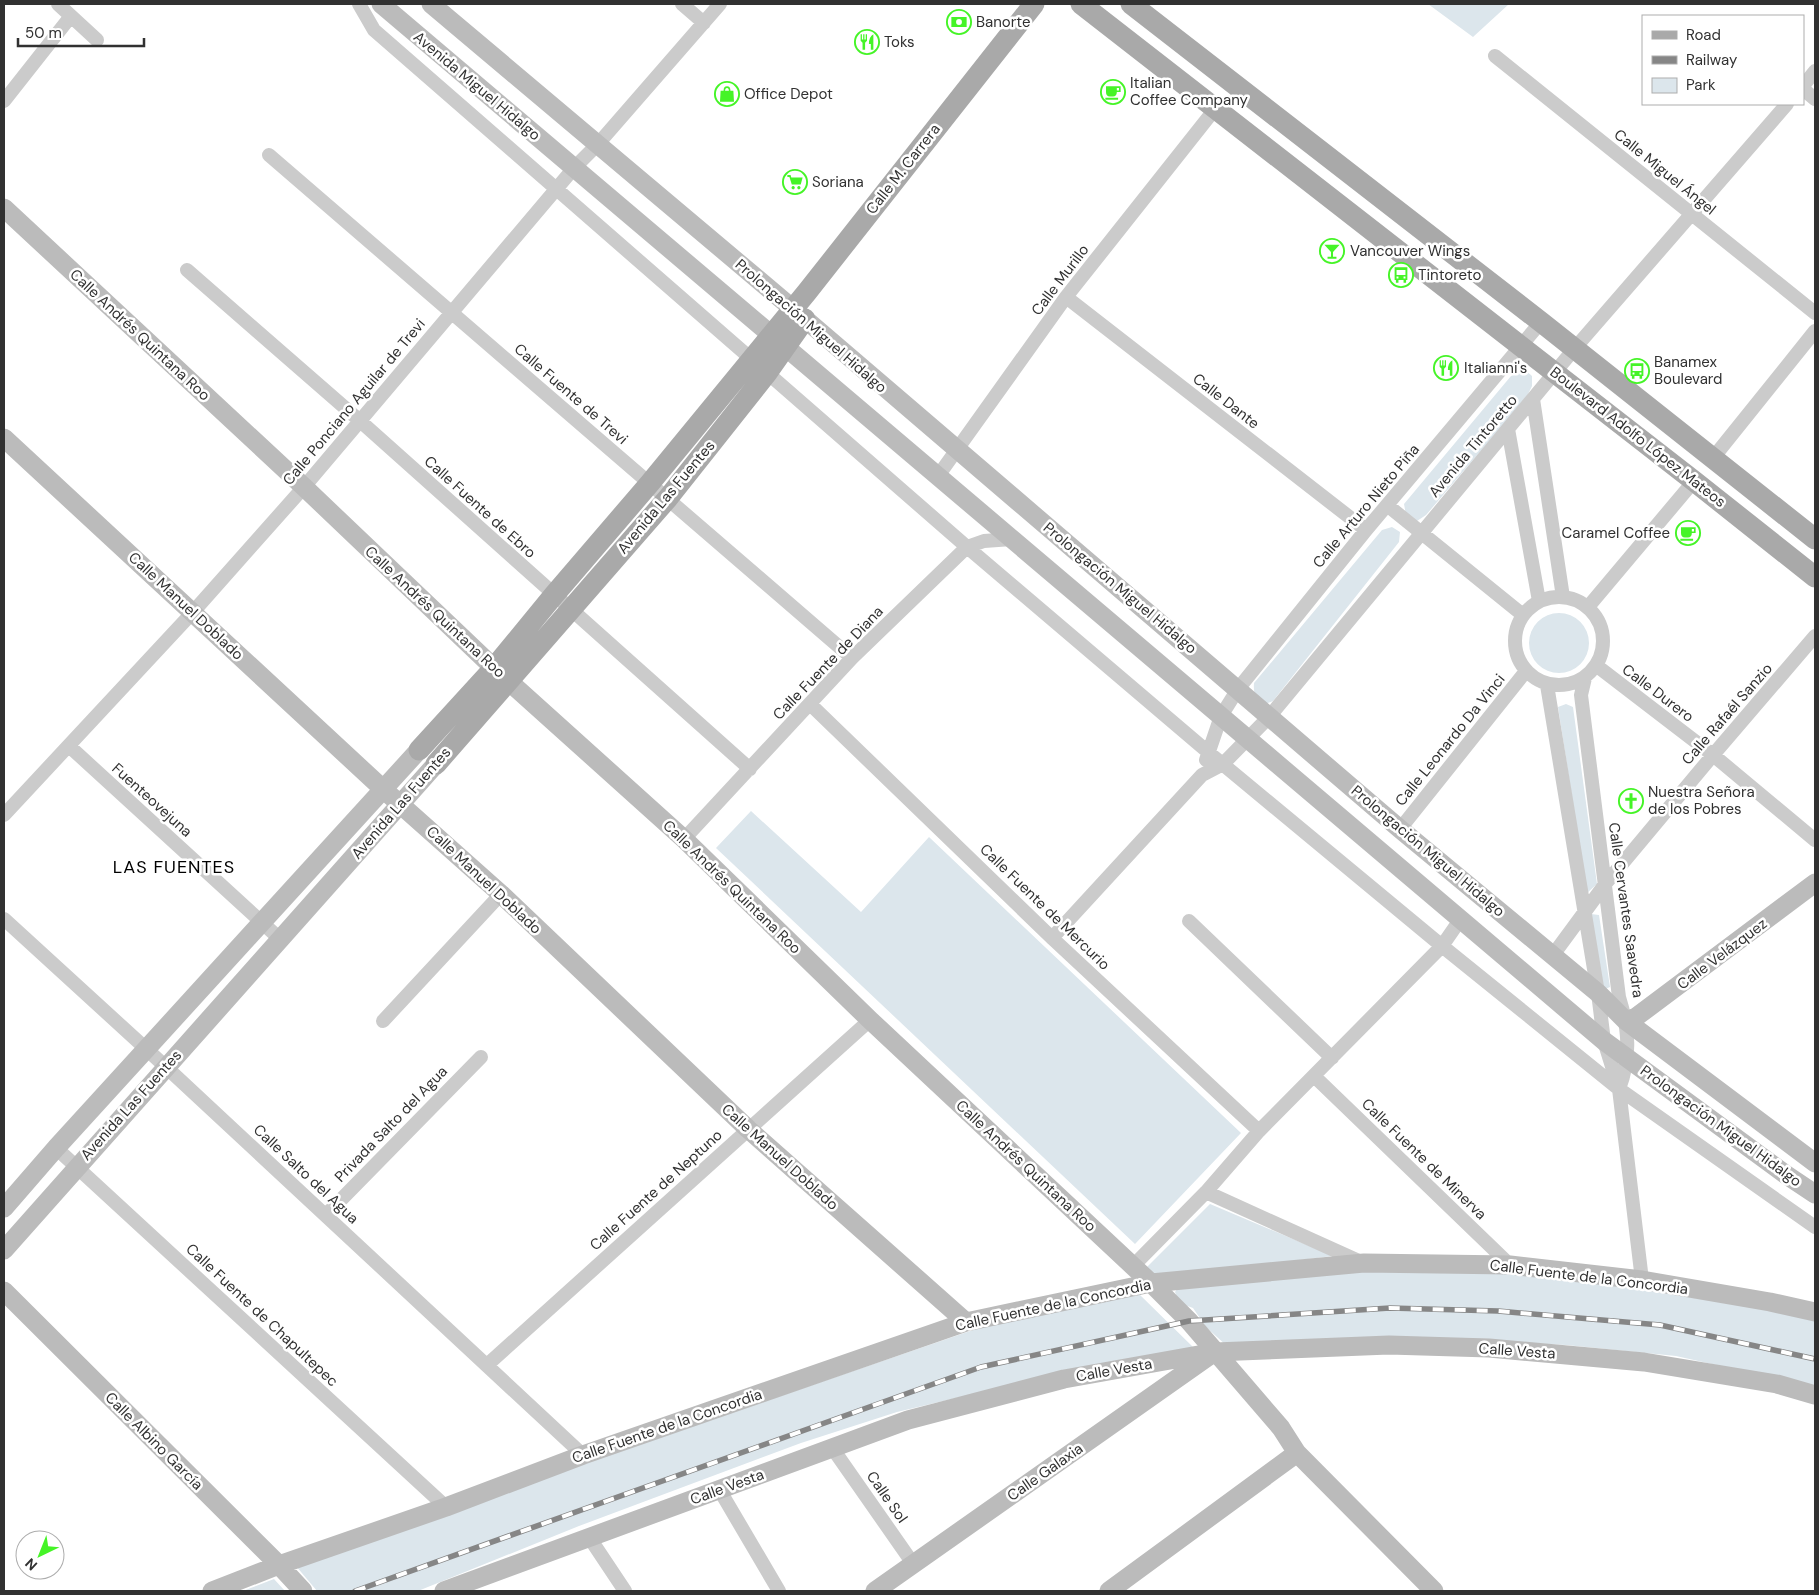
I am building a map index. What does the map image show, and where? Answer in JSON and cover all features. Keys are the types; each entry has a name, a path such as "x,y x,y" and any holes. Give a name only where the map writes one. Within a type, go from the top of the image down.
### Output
{"main road":[{"name":"Avenida Miguel Hidalgo","path":"381,4 574,168"},
{"name":"Prolongación Miguel Hidalgo","path":"431,4 799,314 1400,829 1598,993 1626,1021 1815,1163"},
{"name":"Calle M. Carrera","path":"779,341 1034,4"},
{"name":"Boulevard Adolfo López Mateos","path":"1081,4 1555,372 1815,578"},
{"name":"Boulevard Adolfo López Mateos","path":"1131,4 1575,348 1815,539"},
{"name":"Prolongación Miguel Hidalgo","path":"574,168 1604,1041 1815,1194"},
{"name":"Calle Andrés Quintana Roo","path":"4,208 304,487 501,675 684,839 870,1020 1152,1283 1190,1321 1281,1428 1297,1453 1434,1591"},
{"name":"Avenida Las Fuentes","path":"4,1250 436,764 501,675 554,595 650,483 752,359 779,341"},
{"name":"Avenida Las Fuentes","path":"4,1208 56,1148 419,750 570,610 668,498 768,373 779,341"},
{"name":"Calle Manuel Doblado","path":"4,438 400,804 501,894 748,1129 966,1322"},
{"name":"Calle Velázquez","path":"1626,1021 1636,1017 1815,883"},
{"name":"Calle Fuente de la Concordia","path":"212,1591 279,1565 446,1507 583,1455 966,1322 1152,1283 1364,1263 1510,1265 1642,1280 1770,1302 1815,1312"},
{"name":"Calle Albino García","path":"4,1291 303,1591"},
{"name":"Calle Vesta","path":"444,1591 471,1587 589,1537 908,1420 1064,1379 1215,1352 1389,1345 1489,1348 1644,1362 1777,1384 1815,1395"},
{"name":"Calle Galaxia","path":"875,1591 1215,1352"},
{"path":"1114,1590 1297,1453"}],"street":[{"path":"58,4 97,40"},
{"path":"359,4 374,30 967,547 1208,752 1442,946 1619,1088 1815,1227"},
{"path":"682,4 704,23"},
{"name":"Calle Ponciano Aguilar de Trevi","path":"4,815 192,612 304,487 574,168 598,144 720,4"},
{"path":"4,101 71,16"},
{"name":"Calle Miguel Ángel","path":"1496,56 1815,313"},
{"path":"1804,86 1815,72"},
{"path":"1804,88 1815,98"},
{"name":"Avenida Tintoretto","path":"1202,775 1223,764 1269,717 1575,348 1786,105"},
{"name":"Calle Murillo","path":"938,476 1066,297 1215,109"},
{"name":"Calle Fuente de Trevi","path":"269,155 852,658"},
{"name":"Calle Fuente de Ebro","path":"187,270 359,420 750,770"},
{"name":"Calle Dante","path":"1066,297 1366,530"},
{"name":"Calle Arturo Nieto Piña","path":"1221,716 1238,689 1366,530 1522,347 1541,322"},
{"path":"1713,458 1815,331"},
{"path":"1534,399 1563,597"},
{"path":"1508,429 1538,602"},
{"path":"1588,607 1694,481"},
{"path":"1387,505 1523,615"},
{"path":"967,547 984,542 1012,539"},
{"name":"Calle Fuente de Diana","path":"684,839 852,658 967,547"},
{"path":"1563,597 1575,599 1588,607 1599,621 1604,636 1603,652 1597,666 1585,678 1571,685 1563,686 1538,681 1526,671 1516,654 1515,638 1516,629 1523,615 1538,602 1548,598 1563,597"},
{"name":"Calle Rafaél Sanzio","path":"1553,955 1606,882 1815,636"},
{"name":"Calle Durero","path":"1597,666 1712,755 1815,840"},
{"name":"Calle Leonardo Da Vinci","path":"1400,829 1526,671"},
{"name":"Calle Cervantes Saavedra","path":"1585,678 1581,695 1619,997 1626,1021 1626,1071 1619,1088"},
{"path":"1547,684 1598,993 1604,1041 1619,1088 1642,1280"},
{"name":"Calle Fuente de Mercurio","path":"810,704 1052,938 1260,1131"},
{"path":"1052,938 1202,775 1221,716"},
{"name":"Fuenteovejuna","path":"68,746 280,939"},
{"path":"383,1021 501,894"},
{"name":"Calle Salto del Agua","path":"4,919 326,1215 583,1455"},
{"path":"1133,1266 1206,1192 1260,1131 1442,946 1460,920"},
{"path":"1189,921 1332,1058"},
{"name":"Calle Fuente de Neptuno","path":"488,1365 870,1020"},
{"name":"Privada Salto del Agua","path":"326,1215 481,1057"},
{"name":"Calle Fuente de Minerva","path":"1314,1076 1510,1265"},
{"name":"Calle Fuente de Chapultepec","path":"56,1148 446,1507"},
{"path":"1206,1192 1364,1263"},
{"name":"Calle Sol","path":"833,1448 914,1565"},
{"path":"719,1489 779,1591"},
{"path":"589,1537 625,1591"}],"green space":[{"path":"1428,4 1509,4 1473,37"},
{"path":"1523,368 1532,376 1532,386 1526,398 1426,515 1414,523 1406,515 1404,504 1511,376"},
{"path":"1392,527 1400,532 1399,542 1273,701 1265,704 1262,702 1257,698 1254,683 1382,530"},
{"path":"1553,613 1565,613 1576,618 1584,626 1589,637 1587,655 1576,668 1565,673 1553,673 1542,668 1534,660 1529,649 1529,637 1534,626 1542,618"},
{"path":"1566,704 1573,707 1597,884 1587,893 1558,707"},
{"path":"751,811 861,912 929,837 1241,1133 1135,1244 716,848"},
{"path":"1591,914 1599,915 1610,987 1603,990"},
{"path":"1210,1204 1333,1256 1155,1277 1145,1269"},
{"path":"1513,1269 1815,1317 1815,1387 1676,1356 1566,1345 1418,1337 1227,1346 1206,1327 1193,1308 1182,1304 1175,1292 1180,1285 1295,1273"},
{"path":"1138,1293 1194,1348 1074,1370 897,1412 801,1443 579,1526 418,1591 317,1591 296,1566 494,1494 976,1329"},
{"path":"274,1579 285,1591 243,1591"}],"railway":[{"path":"355,1591 981,1367 1189,1321 1390,1308 1498,1311 1660,1325 1815,1359"}],"place":[{"name":"Banorte","path":"959,22"},
{"name":"Toks","path":"867,42"},
{"name":"Italian Coffee Company","path":"1113,92"},
{"name":"Office Depot","path":"727,94"},
{"name":"Soriana","path":"795,182"},
{"name":"Vancouver Wings","path":"1332,251"},
{"name":"Tintoreto","path":"1401,275"},
{"name":"Italianni's","path":"1446,368"},
{"name":"Banamex Boulevard","path":"1637,371"},
{"name":"Caramel Coffee","path":"1688,533"},
{"name":"Nuestra Señora de los Pobres","path":"1631,801"}],"district":[{"name":"LAS FUENTES","path":"174,867"}]}
